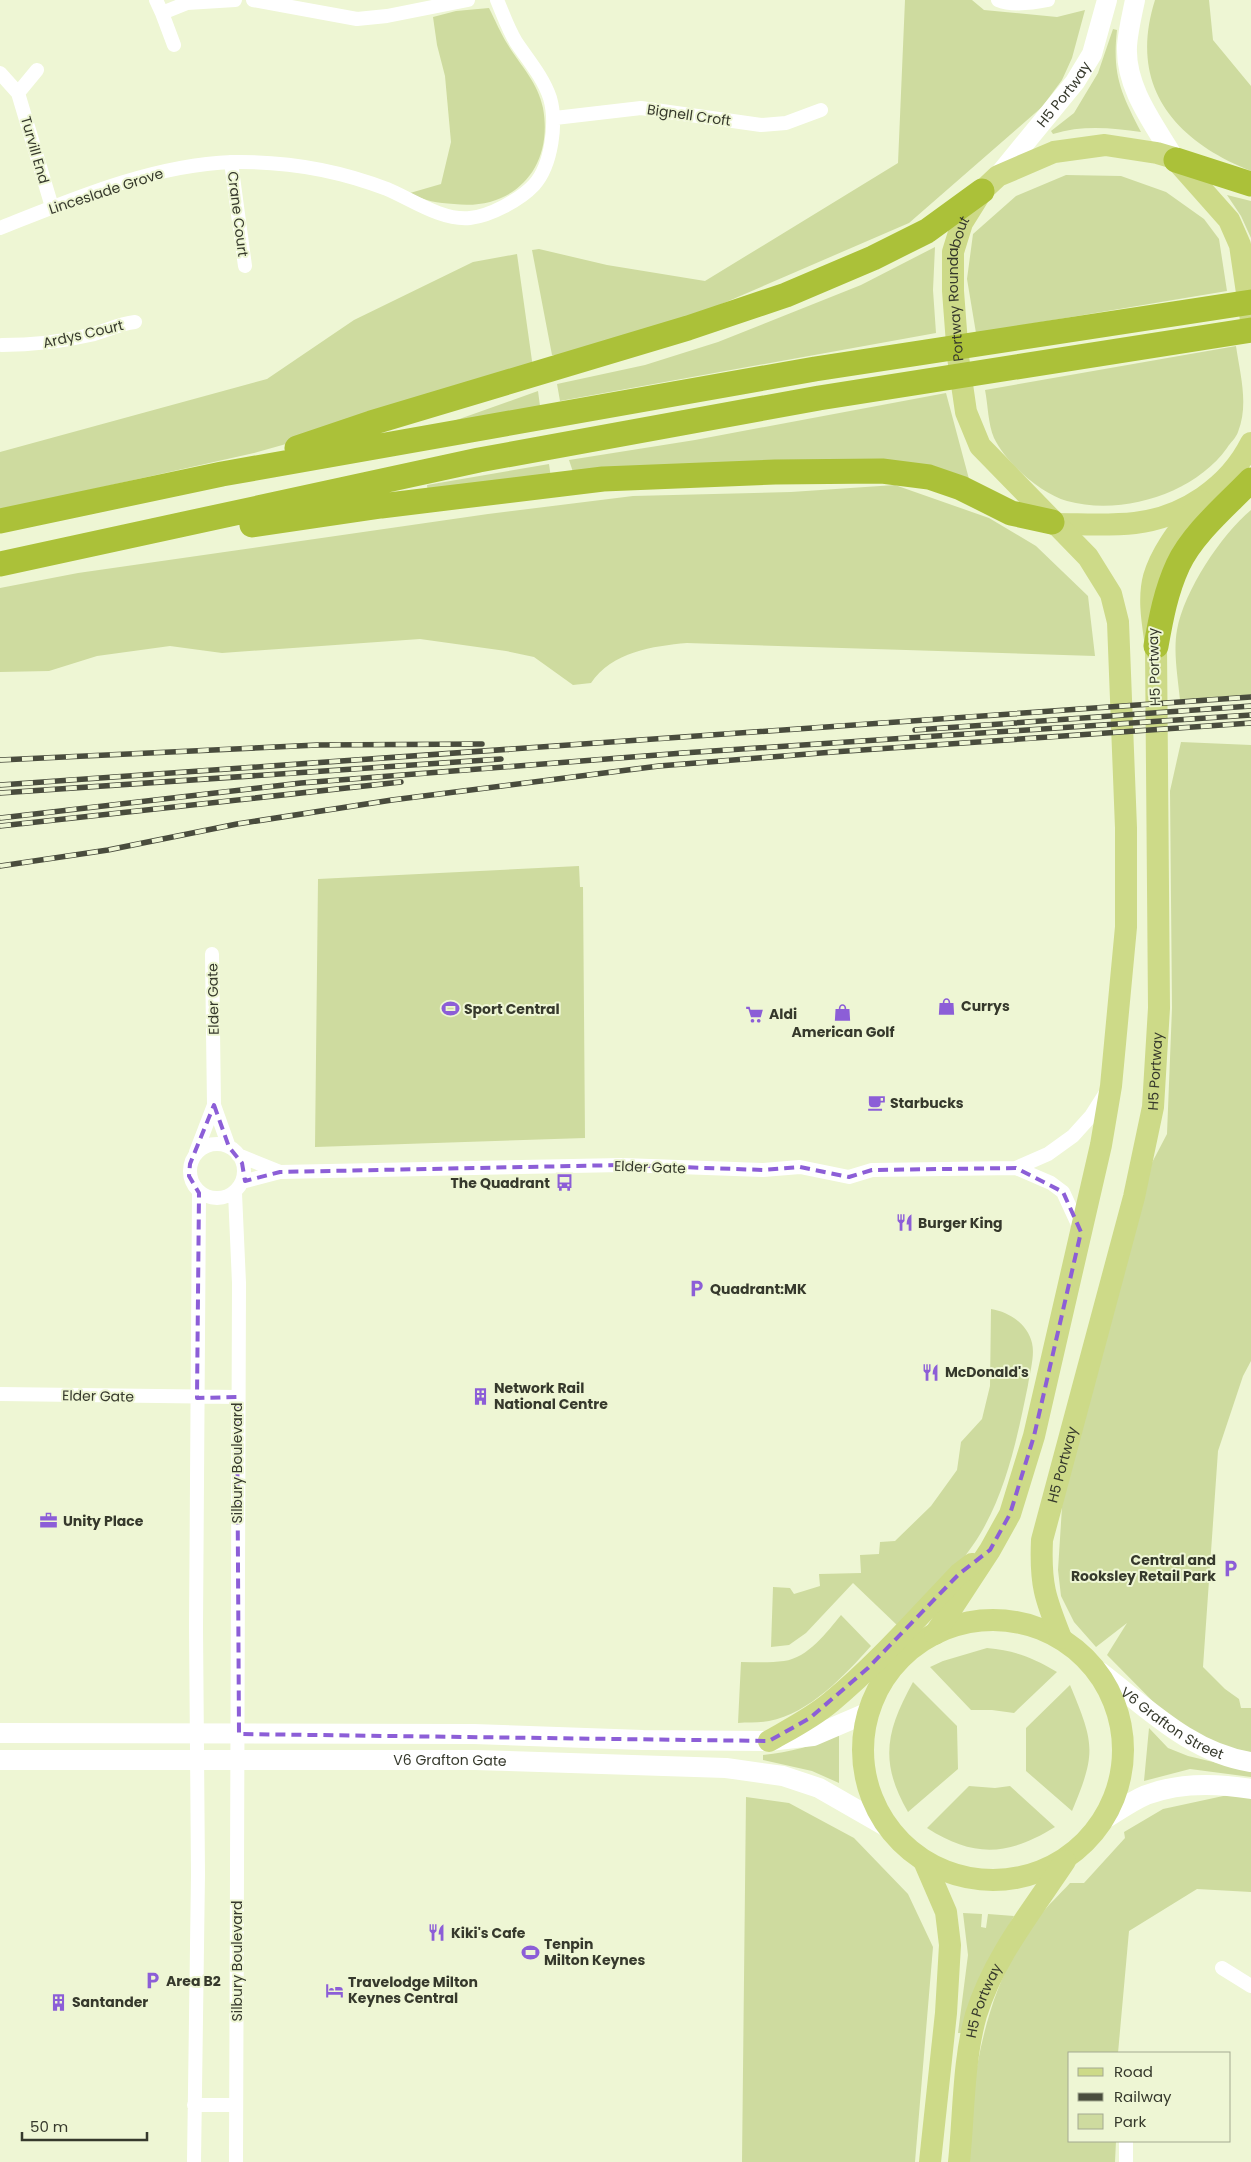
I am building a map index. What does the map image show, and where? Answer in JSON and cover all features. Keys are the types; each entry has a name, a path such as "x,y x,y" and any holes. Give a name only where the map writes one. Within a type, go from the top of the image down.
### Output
{"highway":[{"path":"1175,159 1251,184"},
{"path":"222,474 371,424 688,328 786,295 873,258 927,231 990,184"},
{"path":"0,521 222,474 815,369 1251,302"},
{"path":"0,564 489,458 819,398 1251,330"},
{"path":"27,558 381,506 604,479 757,473 882,472 929,477 961,488 1011,513 1053,523"},
{"path":"1156,646 1167,594 1179,563 1205,527 1251,480"}],"main road":[{"path":"990,184 1054,152 1088,146 1126,147 1175,159 1229,220 1240,245 1251,320"},
{"name":"Portway Roundabout","path":"990,184 962,223 953,252 954,320 966,412 980,446 1053,523"},
{"path":"1053,523 1136,523 1163,517 1200,501 1236,466 1251,443"},
{"name":"H5 Portway","path":"1061,1638 1045,1597 1041,1573 1042,1540 1134,1196 1153,1107 1159,1008 1156,646 1151,606 1154,578 1172,542 1200,501"},
{"path":"935,1634 990,1550 1010,1514 1034,1436 1101,1145 1111,1086 1126,927 1126,828 1118,622 1110,594 1088,557 1053,523"},
{"path":"769,1741 810,1718 878,1671 909,1638 959,1574 990,1550"},
{"path":"878,1671 863,1743 864,1770 874,1803 893,1834 924,1862 948,1873 972,1880 1015,1880 1036,1875 1065,1860 1105,1819 1118,1790 1122,1775 1124,1737 1114,1701 1091,1663 1061,1638 1032,1626 986,1620 961,1624 935,1634 909,1638"},
{"name":"H5 Portway","path":"960,2162 969,2053 979,2008 987,1984 1003,1953 1030,1910 1065,1860"},
{"path":"924,1862 946,1912 950,1945 946,2013 930,2162"}],"street":[{"path":"156,0 174,45"},
{"path":"162,13 187,4 235,0"},
{"path":"253,0 357,19 388,16 468,0"},
{"name":"Linceslade Grove","path":"0,228 52,207 161,172 231,162 279,164 345,175 388,190 435,212 469,218 500,209 534,185 549,156 555,118 544,83 515,40 496,0"},
{"path":"998,0 1003,2 1036,3 1048,0"},
{"name":"H5 Portway","path":"990,184 1075,82 1092,54 1106,7"},
{"path":"1133,8 1127,46 1130,75 1137,95 1175,159"},
{"path":"18,93 37,70"},
{"name":"Turvill End","path":"0,73 18,93 52,207"},
{"name":"Bignell Croft","path":"555,118 641,108 761,125 786,123 821,110"},
{"name":"Crane Court","path":"231,162 245,266"},
{"name":"Ardys Court","path":"0,344 47,344 93,334 118,324 135,322"},
{"name":"Elder Gate","path":"212,954 214,1105 233,1151 280,1172"},
{"name":"Elder Gate","path":"239,1188 280,1172 622,1165 763,1170 800,1167 849,1177 872,1170 1016,1168 1048,1154 1073,1136 1091,1116 1111,1086"},
{"name":"Elder Gate","path":"196,1152 214,1105"},
{"path":"194,2162 198,1874 196,1760 196,1398 199,1193 189,1176 190,1164 196,1152 206,1146 218,1144 233,1151 244,1172 239,1188 223,1199 199,1193"},
{"name":"Elder Gate","path":"1016,1168 1051,1183 1063,1192 1081,1232"},
{"name":"Silbury Boulevard","path":"236,2162 236,1821 239,1734 237,1397 239,1188"},
{"name":"Elder Gate","path":"0,1394 196,1398 237,1397"},
{"name":"V6 Grafton Street","path":"1091,1663 1169,1727 1192,1741 1241,1761 1251,1762"},
{"name":"V6 Grafton Gate","path":"0,1733 492,1734 643,1740 769,1741 813,1736 869,1712"},
{"name":"V6 Grafton Gate","path":"0,1760 485,1760 726,1768 761,1772 819,1788 893,1834"},
{"path":"1105,1819 1146,1795 1188,1785 1220,1784 1251,1790"},
{"path":"1222,1968 1251,1986"},
{"path":"194,2105 236,2105"},
{"path":"1126,2142 1126,2162"}],"highlighted area":[{"path":"214,1105 229,1147 242,1163 245,1181 280,1172 622,1165 763,1170 800,1167 849,1177 872,1170 1016,1168 1063,1192 1081,1232 1034,1436 1010,1514 990,1550 959,1574 868,1668 810,1718 769,1741 239,1734 237,1397 197,1398 199,1193 189,1176 190,1164"}],"green space":[{"path":"905,0 972,0 984,10 1057,17 1085,10 1072,58 1062,80 1042,107 909,223 703,312 562,355 552,355 532,250 539,249 607,265 705,281 898,163"},
{"path":"1155,0 1209,0 1213,40 1251,86 1251,171 1223,158 1199,143 1179,126 1164,106 1153,83 1148,58 1148,30"},
{"path":"489,8 505,41 533,83 541,99 545,130 542,150 535,167 525,182 511,193 494,201 475,204 454,204 421,198 410,193 441,184 451,142 445,76 437,45 433,17 456,11"},
{"path":"1113,29 1117,30 1117,72 1123,94 1141,132 1086,128 1053,134 1051,131 1074,113 1098,73"},
{"path":"1066,175 1121,176 1166,192 1204,219 1219,239 1227,291 976,333 967,279 973,234 1016,196"},
{"path":"1227,195 1251,201 1251,238 1241,216"},
{"path":"935,247 933,290 936,333 560,401 557,384 645,365 718,342 861,285"},
{"path":"517,254 533,368 375,419 254,453 0,510 0,452 267,379 354,320 473,262"},
{"path":"1236,346 1243,400 1243,411 1237,434 1213,464 1196,478 1176,489 1155,497 1111,506 1088,505 1067,501 1046,492 1025,476 1000,448 992,433 985,390"},
{"path":"538,391 540,406 434,428"},
{"path":"946,393 969,479 574,475 569,460 695,440"},
{"path":"549,464 551,478 428,494 427,485"},
{"path":"895,485 989,518 1036,546 1088,596 1095,656 687,643 634,652 610,664 591,683 573,685 534,657 506,651 420,639 222,653 170,646 97,656 49,671 0,672 0,588 78,573 488,514 633,496 791,492"},
{"path":"1251,510 1251,696 1180,700 1176,665 1177,630 1187,598 1216,549 1239,521"},
{"path":"1181,742 1251,745 1251,1361 1243,1376 1218,1451 1203,1667 1225,1689 1239,1699 1241,1708 1251,1708 1251,1762 1192,1741 1107,1655 1127,1623 1096,1647 1074,1622 1061,1596 1058,1570 1066,1444 1134,1197 1167,1134 1172,1008 1170,791"},
{"name":"Sport Central","path":"579,866 580,887 583,887 585,1138 315,1147 318,879"},
{"path":"991,1309 1011,1316 1022,1325 1030,1336 1033,1358 1014,1447 1002,1488 994,1508 973,1545 947,1577 899,1627 853,1583 806,1633 789,1645 771,1647 773,1587 790,1588 794,1594 820,1586 819,1574 861,1573 860,1555 879,1554 880,1542 895,1541 931,1506 957,1470 961,1442 982,1419 990,1386"},
{"path":"841,1615 871,1646 838,1681 812,1702 784,1717 769,1721 738,1723 741,1662 773,1662 793,1659 809,1650"},
{"path":"987,1648 1024,1655 1057,1672 1014,1713 971,1710 930,1667 943,1661"},
{"path":"913,1682 957,1726 958,1769 908,1812 893,1777 889,1747 897,1716"},
{"path":"1070,1685 1084,1721 1089,1748 1086,1775 1072,1811 1026,1771 1026,1728"},
{"path":"1149,1728 1168,1748 1188,1756 1251,1771 1251,1777 1190,1769 1144,1781"},
{"path":"839,1735 839,1783 812,1771 763,1760 763,1755 802,1748"},
{"path":"969,1786 995,1788 1010,1786 1055,1827 1022,1844 991,1850 960,1845 927,1828"},
{"path":"1251,1790 1251,1892 1197,1889 1129,1931 1118,2052 1068,2052 1068,2142 1116,2142 1115,2162 963,2162 977,2065 984,2034 993,2003 1005,1973 1020,1944 1039,1917 1070,1883 1084,1883 1125,1838 1124,1832 1163,1809"},
{"path":"746,1797 789,1803 854,1838 908,1894 933,1947 915,2162 742,2162"},
{"path":"963,1913 982,1914 981,1927 986,1928 988,1914 1014,1916 985,1968 964,2033 958,2033 968,1955"}],"railway":[{"path":"0,785 1251,697"},
{"path":"915,730 1251,706"},
{"path":"0,818 301,783 683,753 1251,715"},
{"path":"0,866 108,850 237,824 392,800 659,766 1251,723"},
{"path":"0,760 317,745 482,744"},
{"path":"0,793 501,759"},
{"path":"0,826 401,782"}],"place":[{"name":"Currys","path":"947,1006"},
{"name":"Sport Central","path":"450,1009"},
{"name":"American Golf","path":"843,1012"},
{"name":"Aldi","path":"755,1014"},
{"name":"Starbucks","path":"876,1103"},
{"name":"The Quadrant","path":"564,1183"},
{"name":"Burger King","path":"904,1223"},
{"name":"Quadrant:MK","path":"696,1289"},
{"name":"McDonald's","path":"931,1372"},
{"name":"Network Rail National Centre","path":"480,1396"},
{"name":"Unity Place","path":"49,1521"},
{"name":"Central and Rooksley Retail Park","path":"1230,1568"},
{"name":"Kiki's Cafe","path":"437,1933"},
{"name":"Tenpin Milton Keynes","path":"530,1952"},
{"name":"Area B2","path":"152,1981"},
{"name":"Travelodge Milton Keynes Central","path":"334,1990"},
{"name":"Santander","path":"58,2002"}]}
